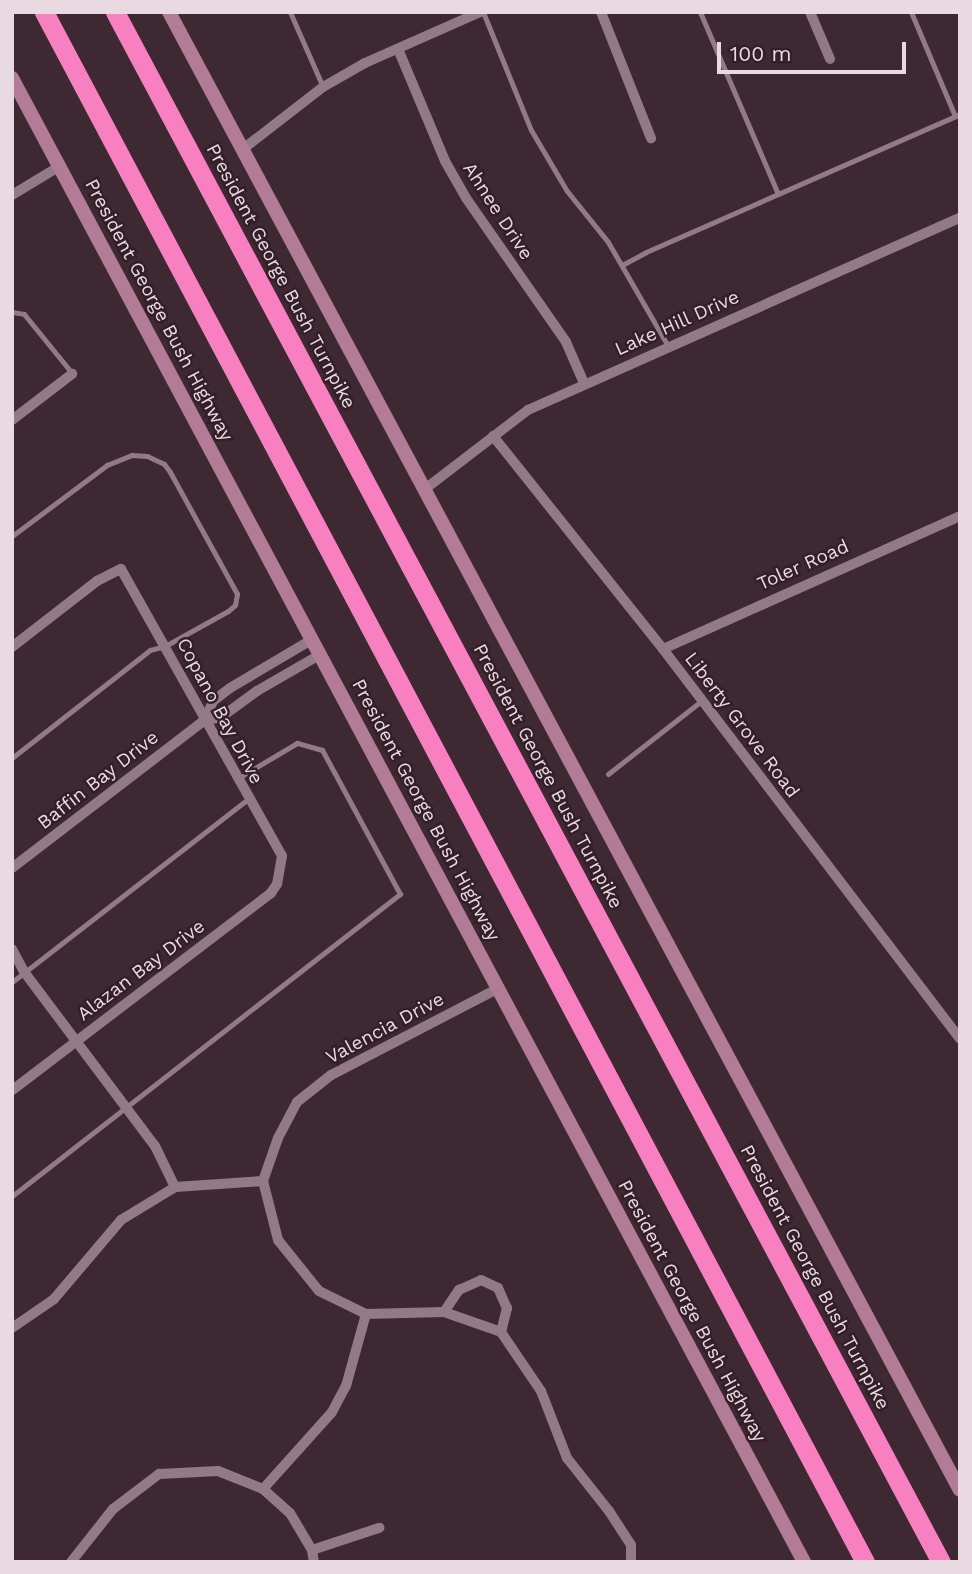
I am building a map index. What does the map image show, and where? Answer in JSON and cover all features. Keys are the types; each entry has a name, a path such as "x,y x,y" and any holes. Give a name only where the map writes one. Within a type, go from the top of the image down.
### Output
{"highway":[{"path":"44,12 865,1562"},
{"name":"President George Bush Turnpike","path":"115,12 941,1562"}],"main road":[{"path":"169,12 960,1490"},
{"name":"President George Bush Highway","path":"12,78 804,1562"}],"street":[{"path":"243,149 323,87 398,49 481,12"},
{"path":"601,12 651,138"},
{"path":"810,12 830,59"},
{"name":"Ahnee Drive","path":"398,49 445,161 466,198 566,342 584,383"},
{"path":"12,195 60,166"},
{"name":"Lake Hill Drive","path":"425,489 528,411 584,383 960,218"},
{"path":"12,420 72,374"},
{"name":"Liberty Grove Road","path":"493,436 663,649 960,1039"},
{"name":"Toler Road","path":"663,649 960,516"},
{"name":"Copano Bay Drive","path":"12,647 97,580 121,569 282,856 281,871"},
{"name":"Baffin Bay Drive","path":"12,868 205,720 213,701 230,688 313,639"},
{"name":"Baffin Bay Drive","path":"205,720 220,718 257,691 321,654"},
{"name":"Alazan Bay Drive","path":"12,1090 271,893 281,871"},
{"path":"12,949 24,973 155,1146 175,1187"},
{"name":"Valencia Drive","path":"263,1181 278,1138 297,1102 331,1075 499,988"},
{"path":"12,1328 54,1299 121,1220 175,1187 263,1181 278,1240 319,1291 366,1314 444,1312 501,1332 541,1391 567,1458 631,1545 631,1562"},
{"path":"444,1312 459,1290 481,1280 498,1288 507,1308 501,1332"},
{"path":"263,1489 332,1412 346,1386 366,1314"},
{"path":"71,1562 113,1509 159,1474 218,1471 263,1489 290,1513 313,1556 379,1528"}],"lane":[{"path":"290,12 323,87"},
{"path":"481,12 531,130 567,191 622,265 668,346"},
{"path":"700,12 778,194"},
{"path":"622,265 958,115 911,12"},
{"path":"12,312 24,314 72,374"},
{"path":"12,536 107,465 136,455 147,456 164,464 237,594 235,606 165,646 150,650 12,758"},
{"path":"608,774 701,701"},
{"path":"12,1196 400,894 323,750 297,743 239,778"},
{"path":"12,982 248,799"}]}
